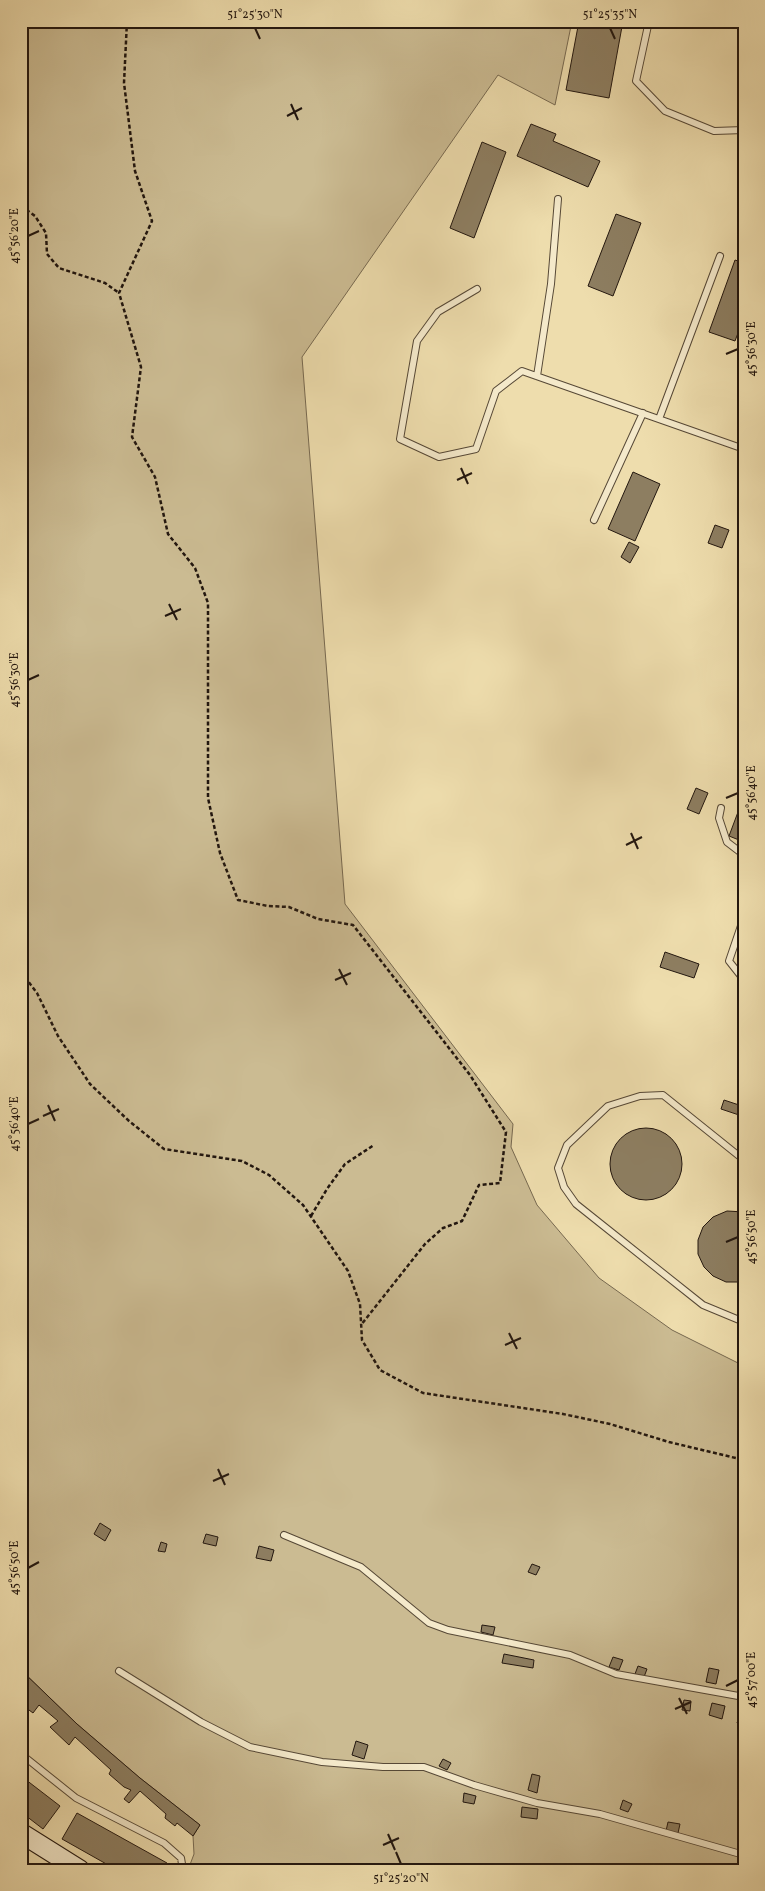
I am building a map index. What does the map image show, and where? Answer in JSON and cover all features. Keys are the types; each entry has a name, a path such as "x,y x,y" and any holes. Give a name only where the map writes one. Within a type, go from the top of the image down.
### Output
{"street":[{"path":"21,1833 72,1868"}],"lane":[{"path":"649,21 636,80 665,111 714,131 744,130"},
{"path":"536,376 551,284 558,199"},
{"path":"659,419 720,256"},
{"path":"476,289 438,312 417,340 400,439 439,457 476,449 496,391 522,371 744,449"},
{"path":"594,520 642,413"},
{"path":"721,808 719,818 727,842 744,855"},
{"path":"744,916 730,961 744,980"},
{"path":"744,1160 663,1095 640,1096 608,1106 567,1145 558,1168 564,1187 576,1204 703,1305 744,1322"},
{"path":"284,1534 361,1567 429,1623 448,1630 570,1655 616,1674 744,1697"},
{"path":"119,1671 201,1722 250,1747 322,1762 383,1768 424,1767 474,1785 537,1803 600,1814 744,1855"},
{"path":"21,1754 76,1798 164,1844 181,1858 183,1870"}],"path":[{"path":"119,293 152,221 135,171 124,83 127,21"},
{"path":"21,206 35,216 46,232 46,254 59,268 105,283 119,293 141,368 132,437 155,477 168,534 196,568 208,603 208,798 220,854 238,900 289,908 318,919 353,925 470,1075 506,1132 500,1183 479,1185 462,1221 443,1228 425,1244 361,1325"},
{"path":"21,972 37,993 58,1036 90,1084 129,1121 164,1149 242,1161 269,1175 303,1205 348,1270 360,1304 362,1340 380,1370 423,1393 563,1414 610,1424 669,1442 744,1460"},
{"path":"310,1216 345,1164 374,1145"}],"shaded area":[{"path":"21,21 572,21 555,105 498,75 302,357 345,904 513,1124 511,1147 537,1205 599,1278 672,1330 744,1366 744,1870 188,1870 194,1854 193,1836 200,1825 140,1778 77,1724 21,1670"}],"building":[{"path":"579,21 623,21 609,98 566,90"},
{"path":"531,124 556,134 553,141 600,161 588,187 517,156"},
{"path":"482,142 506,152 474,238 450,228"},
{"path":"616,214 641,223 613,296 588,286"},
{"path":"735,260 744,263 744,317 735,341 709,332"},
{"path":"633,472 660,484 635,541 608,529"},
{"path":"715,525 729,530 722,548 708,543"},
{"path":"629,542 639,547 630,563 621,557"},
{"path":"696,788 708,793 699,814 687,809"},
{"path":"744,796 744,842 729,836"},
{"path":"665,952 699,964 694,978 660,967"},
{"path":"724,1100 742,1106 739,1115 721,1109"},
{"path":"646,1128 666,1134 676,1144 682,1164 676,1184 666,1194 646,1200 626,1194 616,1184 610,1164 616,1144 626,1134"},
{"path":"727,1211 744,1212 744,1281 726,1282 713,1276 704,1267 698,1254 698,1240 703,1227 713,1217"},
{"path":"100,1523 111,1530 105,1541 94,1534"},
{"path":"206,1534 218,1537 216,1546 203,1543"},
{"path":"161,1542 167,1544 165,1552 158,1551"},
{"path":"259,1546 274,1550 271,1561 256,1558"},
{"path":"532,1564 540,1567 536,1575 528,1572"},
{"path":"482,1625 495,1627 493,1635 481,1632"},
{"path":"504,1654 534,1660 533,1668 502,1663"},
{"path":"613,1657 623,1660 619,1670 609,1667"},
{"path":"638,1666 647,1669 644,1677 635,1674"},
{"path":"709,1668 719,1670 716,1684 706,1682"},
{"path":"21,1670 77,1724 140,1778 200,1825 193,1836 177,1823 175,1826 165,1818 166,1814 140,1791 129,1803 124,1799 131,1790 124,1787 109,1774 111,1770 75,1737 69,1745 50,1727 58,1721 39,1705 33,1713 21,1704"},
{"path":"684,1700 691,1701 690,1711 682,1710"},
{"path":"712,1703 725,1706 722,1719 709,1715"},
{"path":"741,1711 744,1712 744,1725 737,1723"},
{"path":"356,1741 368,1745 364,1759 352,1755"},
{"path":"443,1759 451,1763 447,1770 439,1766"},
{"path":"532,1774 540,1776 537,1793 528,1790"},
{"path":"21,1776 60,1806 43,1829 21,1812"},
{"path":"464,1793 476,1796 474,1804 463,1802"},
{"path":"623,1800 632,1804 628,1812 620,1809"},
{"path":"522,1807 538,1809 537,1819 521,1817"},
{"path":"77,1813 167,1863 164,1870 117,1870 62,1839"},
{"path":"668,1822 680,1824 678,1833 666,1831"}]}
